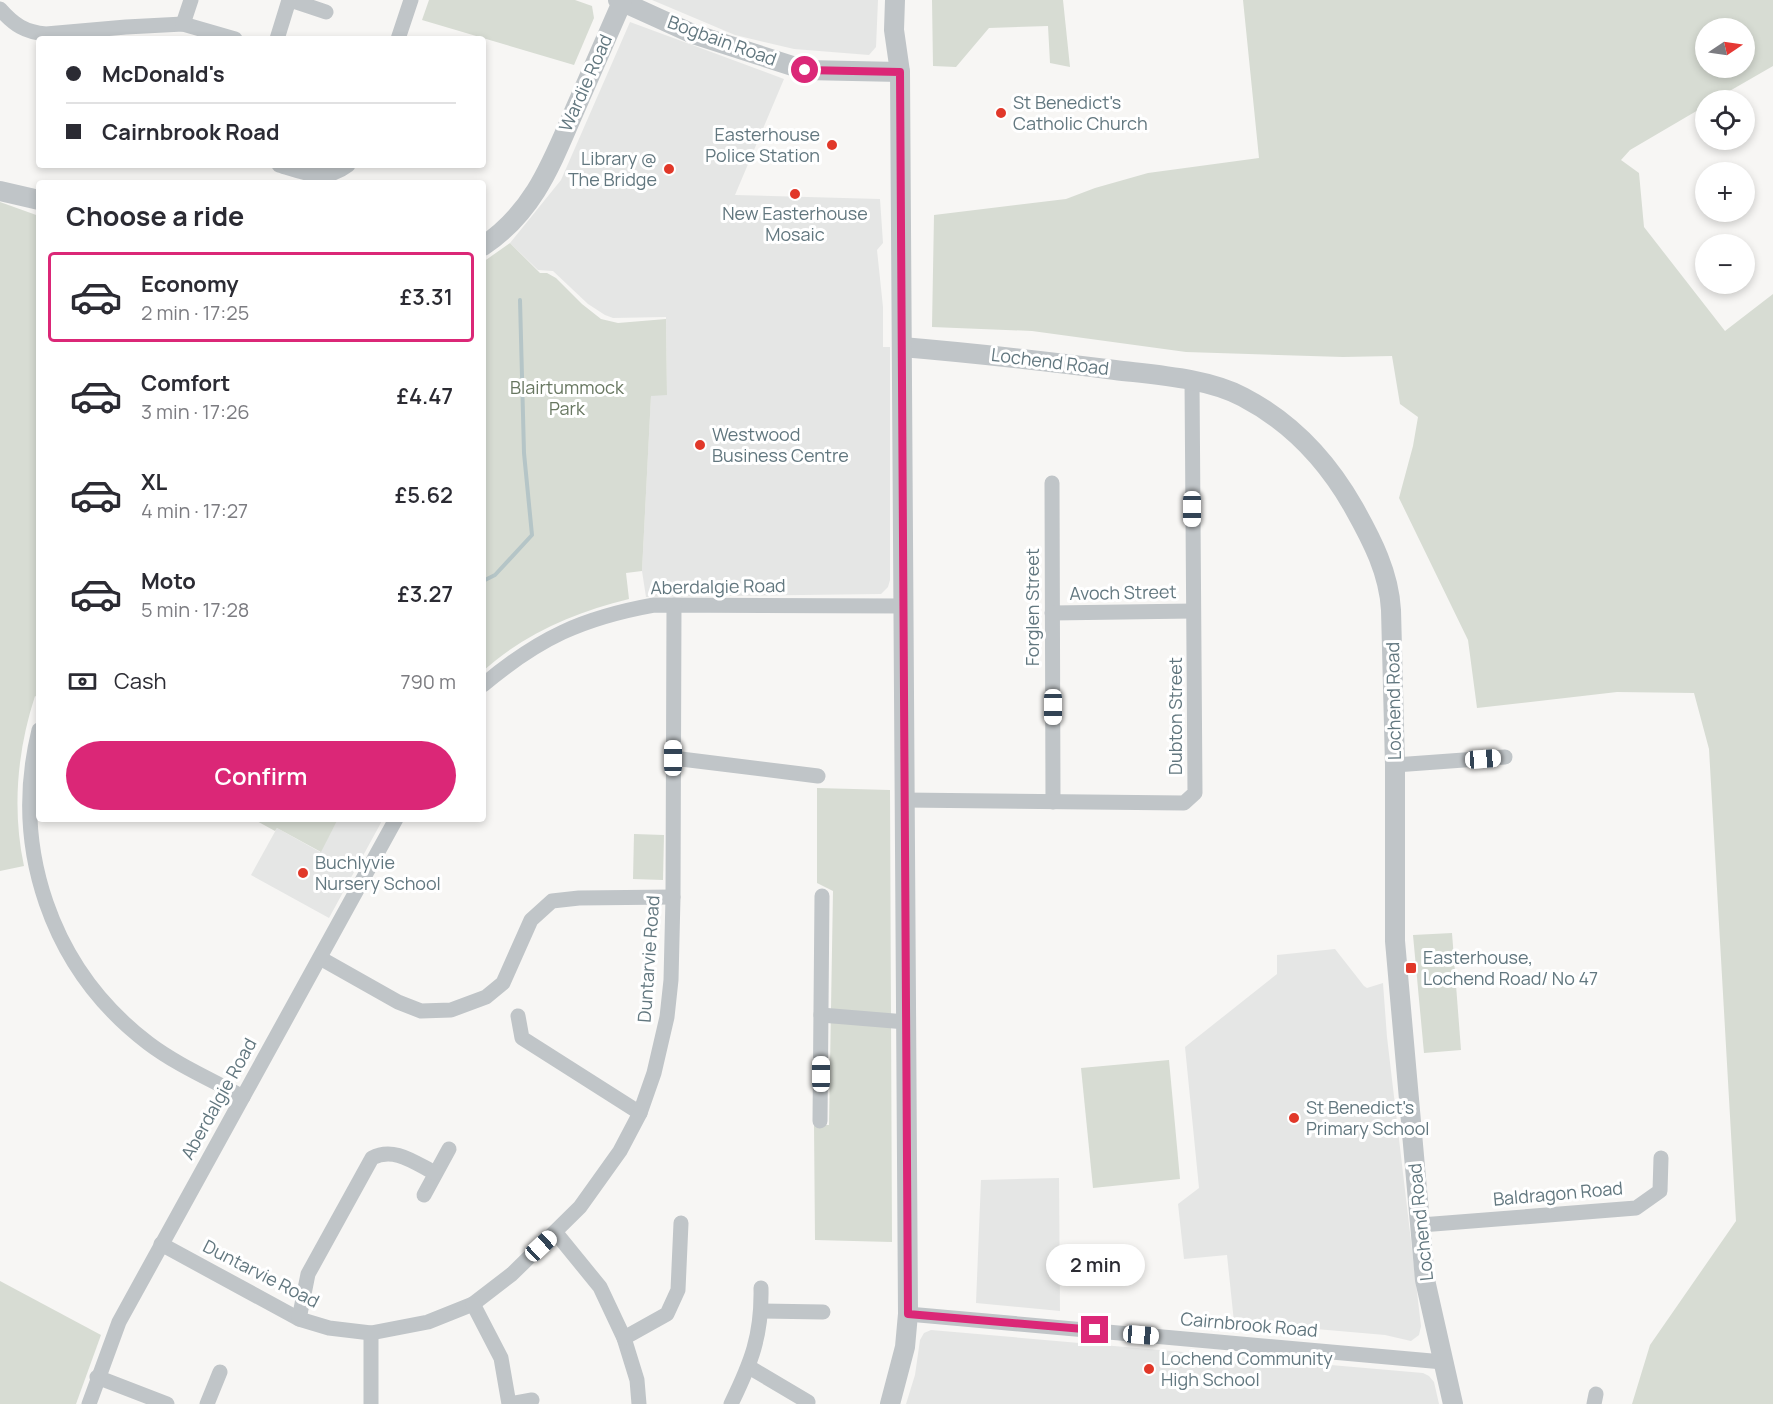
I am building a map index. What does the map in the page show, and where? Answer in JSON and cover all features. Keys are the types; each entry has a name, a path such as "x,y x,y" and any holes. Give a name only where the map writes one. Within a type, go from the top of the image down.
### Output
{"street":[{"path":"183,24 191,0"},
{"path":"279,36 290,0 326,12"},
{"path":"399,36 411,0"},
{"path":"890,1404 905,1347 908,1314 900,72 894,30 895,0"},
{"path":"900,72 907,29 907,0"},
{"name":"Bogbain Road","path":"620,1 693,34 805,70 900,72"},
{"name":"Wardie Road","path":"486,244 514,220 539,189 620,1"},
{"path":"0,9 22,29 46,34 149,32 183,24 225,36"},
{"path":"289,168 315,176 333,175 344,168"},
{"path":"0,191 36,199"},
{"name":"Lochend Road","path":"902,347 987,354 1192,379 1243,396 1281,422 1312,449 1339,482 1376,548 1391,598 1395,765 1395,941 1425,1280 1453,1404"},
{"name":"Dubton Street","path":"904,800 1184,803 1195,793 1192,379"},
{"name":"Forglen Street","path":"1052,483 1053,802"},
{"name":"Aberdalgie Road","path":"486,682 508,664 543,641 569,628 627,610 654,605 903,606"},
{"name":"Duntarvie Road","path":"161,1244 299,1319 329,1328 370,1333 428,1322 473,1304 512,1274 580,1207 620,1151 640,1113 654,1073 667,1017 671,980 673,897 674,605"},
{"name":"Avoch Street","path":"1052,613 1193,611"},
{"path":"36,745 31,769 30,822 33,847 44,899 74,962 96,991 134,1031 164,1054 243,1097"},
{"path":"673,758 818,776"},
{"path":"1395,765 1505,758"},
{"name":"Aberdalgie Road","path":"88,1404 119,1322 394,822"},
{"path":"820,1121 822,896"},
{"path":"320,958 398,1002 420,1011 451,1010 486,997 503,983 531,920 552,901 579,898 673,897"},
{"path":"821,1015 906,1022"},
{"path":"518,1016 522,1038 640,1113"},
{"path":"424,1195 449,1149"},
{"path":"299,1319 308,1274 372,1158 382,1152 396,1154 435,1173"},
{"name":"Baldragon Road","path":"1421,1225 1636,1208 1660,1191 1661,1158"},
{"path":"624,1338 667,1314 678,1290 681,1223"},
{"path":"556,1233 600,1287 624,1338 637,1380 639,1404"},
{"path":"731,1404 756,1347 762,1311 761,1288"},
{"path":"473,1304 501,1358 509,1404 532,1400"},
{"path":"762,1311 823,1312"},
{"name":"Cairnbrook Road","path":"908,1314 1443,1362"},
{"path":"370,1333 371,1404"},
{"path":"749,1367 808,1402 807,1404"},
{"path":"207,1404 220,1372"},
{"path":"97,1377 167,1404"}],"shaded area":[{"path":"652,0 878,0 876,47 869,55 794,49 735,35"},
{"path":"630,22 784,79 735,195 880,199 883,243 877,250 883,307 883,347 890,347 890,580 888,587 881,594 646,597 642,571 651,395 667,394 666,317 613,318 605,315 588,304 553,271 538,270 510,243 561,180"},
{"name":"Buchlyvie Nursery School","path":"336,822 381,822 329,918 251,875 277,828 320,852"},
{"name":"St Benedict's Primary School","path":"1335,949 1364,986 1367,988 1383,983 1387,1037 1421,1326 1419,1335 1411,1341 1385,1335 1234,1322 1227,1255 1184,1259 1178,1204 1199,1188 1185,1047 1277,974 1277,955"},
{"path":"1059,1178 1060,1311 976,1303 981,1180"},
{"name":"Lochend Community High School","path":"931,1330 1423,1373 1434,1382 1439,1404 906,1404 915,1375 920,1340 924,1333"}],"green space":[{"path":"429,0 575,0 592,6 594,18 574,65 486,39 486,36 476,36 422,20"},
{"path":"932,0 1063,0 1070,67 1050,63 1048,26 989,28 956,67 933,66"},
{"path":"1243,0 1773,0 1773,66 1755,76 1755,18 1695,18 1695,78 1752,78 1731,90 1695,90 1695,112 1630,150 1621,160 1639,173 1644,227 1725,331 1773,294 1773,1404 1632,1404 1650,1345 1736,1221 1709,749 1694,693 1617,692 1477,708 1468,640 1399,498 1418,417 1400,404 1392,356 1343,357 1186,352 1032,331 932,327 934,215 1066,199 1148,173 1259,158"},
{"path":"0,202 36,215 36,696 24,738 18,781 18,824 24,866 0,871"},
{"name":"Blairtummock Park","path":"510,243 540,273 547,273 556,278 601,319 618,323 666,319 667,395 651,396 642,571 626,573 629,599 609,604 551,626 516,646 486,669 486,260"},
{"path":"817,788 890,790 892,1242 815,1240 814,1125 829,1125 833,891 817,883"},
{"path":"258,822 336,822 321,852 277,828 275,831"},
{"path":"634,834 664,835 663,880 633,879"},
{"path":"1452,933 1461,1050 1424,1053 1413,935"},
{"path":"1169,1060 1180,1179 1093,1188 1081,1068"},
{"path":"0,1281 101,1335 76,1404 0,1404"}],"waterway":[{"path":"486,580 495,575 532,535 524,453 520,300"}],"place":[{"name":"St Benedict's Catholic Church","path":"1001,113"},
{"name":"Easterhouse Police Station","path":"832,145"},
{"name":"Library @ The Bridge","path":"669,169"},
{"name":"New Easterhouse Mosaic","path":"795,194"},
{"name":"Westwood Business Centre","path":"700,445"},
{"name":"Buchlyvie Nursery School","path":"303,873"},
{"name":"Easterhouse, Lochend Road/ No 47","path":"1411,968"},
{"name":"St Benedict's Primary School","path":"1294,1118"},
{"name":"Lochend Community High School","path":"1149,1369"}],"route":[{"path":"805,70 900,72 908,1314 1095,1330"}]}
